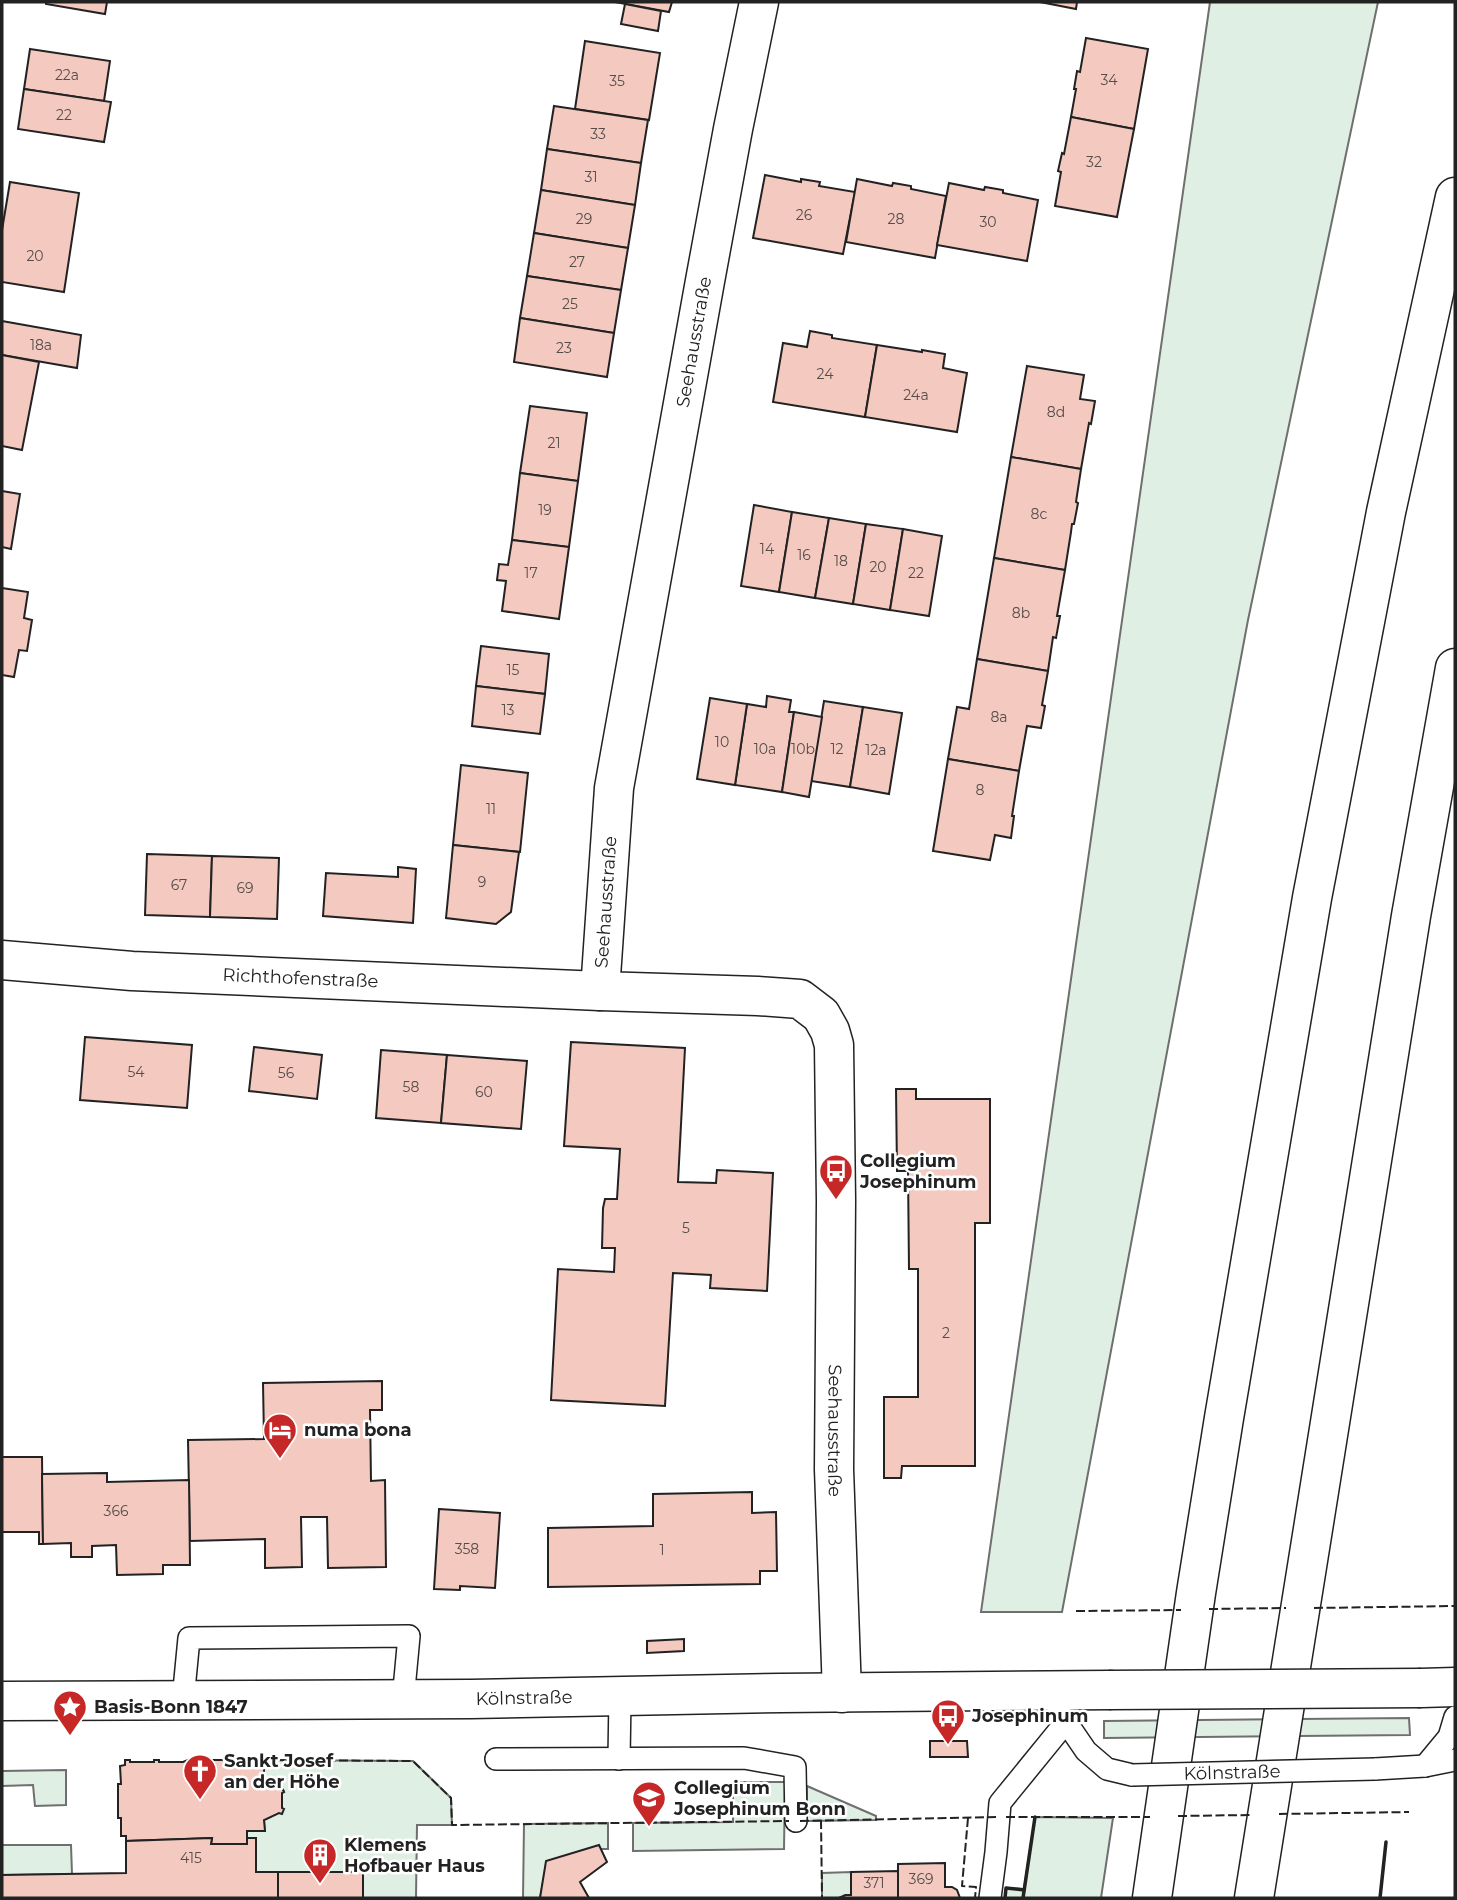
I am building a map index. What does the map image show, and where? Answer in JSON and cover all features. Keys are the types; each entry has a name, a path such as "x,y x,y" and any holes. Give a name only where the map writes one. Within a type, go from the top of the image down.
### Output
{"main road":[{"name":"Seehausstraße","path":"759,2 707,268 614,788 600,991 800,999 821,1015 831,1031 834,1045 835,1174 834,1469 842,1693"},
{"path":"1152,1898 1224,1418 1312,898 1386,512 1455,197"},
{"path":"1254,1898 1406,943 1455,668"},
{"name":"Richthofenstraße","path":"2,960 132,971 600,991"},
{"name":"Kölnstraße","path":"2,1701 403,1700 842,1693 1056,1706 1109,1690 1438,1687"}],"lane":[{"path":"183,1700 189,1638 409,1636 403,1700"},
{"path":"619,1759 620,1697"},
{"name":"Kölnstraße","path":"1056,1706 1086,1751 1107,1769 1132,1775 1375,1769 1425,1766 1455,1760"},
{"path":"990,1898 1000,1803 1056,1706"},
{"path":"1425,1766 1449,1737 1455,1717"},
{"path":"496,1759 744,1758 795,1768 796,1821"}],"green space":[{"path":"1210,2 1378,2 1248,620 1062,1612 981,1612"},
{"path":"1409,1718 1410,1735 1104,1738 1104,1721"},
{"path":"264,1760 413,1761 451,1798 452,1825 417,1825 416,1898 363,1898 362,1872 256,1872 256,1838 247,1838 247,1831 265,1831 264,1820 279,1811 284,1791 264,1778"},
{"path":"66,1770 66,1805 35,1806 33,1785 2,1786 2,1771"},
{"path":"733,1782 785,1782 784,1849 633,1851 633,1823 733,1822"},
{"path":"807,1786 876,1816 876,1820 807,1821"},
{"path":"1035,1817 1113,1818 1101,1898 1005,1898 1006,1888 1024,1889"},
{"path":"608,1823 608,1849 547,1861 540,1898 523,1898 524,1824"},
{"path":"2,1845 71,1845 72,1874 2,1875"},
{"path":"851,1872 851,1895 822,1898 822,1873"}],"building":[{"path":"46,2 107,2 105,14"},
{"path":"615,2 672,2 669,12"},
{"path":"1040,2 1077,2 1076,9"},
{"path":"625,4 661,11 658,31 621,24"},
{"path":"1086,38 1148,49 1134,129 1071,117 1077,71 1080,72"},
{"path":"585,41 660,53 649,120 575,109"},
{"path":"30,49 110,61 104,101 24,89"},
{"path":"24,89 111,102 104,142 18,129"},
{"path":"554,106 648,120 641,163 547,149"},
{"path":"1071,117 1134,129 1117,217 1055,206 1061,172 1058,171"},
{"path":"547,149 641,163 635,205 541,190"},
{"path":"765,175 801,182 801,179 820,182 819,186 855,192 843,254 753,238"},
{"path":"857,179 892,186 893,183 911,186 911,189 946,196 935,258 846,242"},
{"path":"10,182 79,193 64,292 2,282 2,230"},
{"path":"949,183 984,190 985,187 1003,190 1003,193 1038,200 1027,261 937,245"},
{"path":"541,190 635,205 628,248 534,233"},
{"path":"534,233 628,248 621,290 527,276"},
{"path":"527,276 621,290 614,333 520,318"},
{"path":"520,318 614,333 607,377 514,362"},
{"path":"2,321 81,335 77,368 2,355"},
{"path":"810,331 832,335 832,338 877,345 865,417 773,402 783,343 807,347"},
{"path":"877,345 945,354 943,368 967,373 957,432 865,417"},
{"path":"2,355 39,362 22,450 2,446"},
{"path":"1027,366 1084,375 1080,399 1095,401 1081,469 1011,457"},
{"path":"530,406 587,413 578,481 520,473"},
{"path":"1011,457 1081,469 1078,503 1065,570 994,558"},
{"path":"520,473 578,481 569,547 512,540"},
{"path":"2,491 20,494 11,549 2,547"},
{"path":"754,505 792,512 779,592 741,586"},
{"path":"792,512 829,518 815,598 779,592"},
{"path":"829,518 866,524 853,604 815,598"},
{"path":"866,524 903,529 890,610 853,604"},
{"path":"903,529 942,536 929,616 890,610"},
{"path":"512,540 569,547 559,619 502,611 506,581 497,580 499,564 508,565"},
{"path":"994,558 1065,570 1057,616 1060,616 1056,638 1053,637 1048,671 977,659"},
{"path":"2,588 28,592 24,618 32,620 27,651 19,650 14,677 2,675"},
{"path":"481,646 549,654 545,694 476,686"},
{"path":"977,659 1048,671 1041,728 1027,726 1019,771 948,759 957,707 969,709"},
{"path":"476,686 545,694 540,734 472,726"},
{"path":"767,696 791,700 789,712 794,712 782,792 735,785 747,704 766,707"},
{"path":"710,698 747,704 735,785 697,779"},
{"path":"824,701 863,707 850,787 811,781"},
{"path":"863,707 902,713 889,794 850,787"},
{"path":"794,712 822,717 809,797 782,792"},
{"path":"948,759 1019,771 1011,838 995,835 990,860 933,851"},
{"path":"461,765 528,773 520,852 453,845"},
{"path":"453,845 519,852 511,912 496,924 446,918"},
{"path":"147,854 212,856 210,917 145,915"},
{"path":"212,856 279,858 277,919 210,917"},
{"path":"398,867 416,869 413,923 323,916 326,873 398,877"},
{"path":"85,1037 192,1045 187,1108 80,1100"},
{"path":"571,1042 685,1048 678,1182 716,1183 717,1170 773,1173 767,1291 710,1288 711,1275 673,1273 665,1406 551,1400 558,1269 614,1272 615,1248 602,1248 603,1208 605,1199 617,1199 620,1149 564,1146"},
{"path":"254,1047 322,1055 317,1099 249,1091"},
{"path":"381,1050 447,1055 441,1123 376,1118"},
{"path":"447,1055 527,1061 521,1129 441,1123"},
{"path":"896,1089 916,1089 916,1099 990,1099 990,1223 975,1223 975,1466 902,1466 901,1478 884,1478 884,1397 918,1397 918,1269 909,1269 908,1171 897,1171"},
{"name":"numa bona","path":"382,1381 382,1410 370,1410 371,1481 385,1480 386,1567 328,1568 327,1517 301,1517 302,1567 265,1568 265,1539 190,1541 188,1440 264,1439 263,1383"},
{"path":"2,1457 42,1457 43,1544 39,1544 39,1532 2,1532"},
{"path":"107,1473 107,1482 189,1480 190,1565 163,1565 163,1574 117,1575 116,1545 92,1546 92,1557 71,1557 71,1543 43,1544 42,1474"},
{"path":"752,1492 752,1513 776,1512 777,1571 760,1571 760,1584 548,1587 548,1528 653,1526 653,1494"},
{"path":"439,1509 500,1513 495,1588 460,1586 460,1590 434,1589"},
{"path":"684,1639 684,1651 647,1653 647,1641"},
{"path":"930,1741 967,1741 968,1757 930,1757"},
{"name":"Sankt Josef an der Höhe","path":"125,1760 245,1760 247,1764 257,1764 264,1760 264,1778 281,1787 284,1792 284,1809 282,1814 264,1820 265,1831 247,1831 247,1844 211,1844 212,1838 126,1841 126,1836 121,1836 121,1818 118,1818 120,1766 125,1765"},
{"path":"212,1838 211,1844 247,1844 247,1838 256,1838 256,1872 278,1872 278,1898 2,1898 2,1875 126,1873 126,1841"},
{"path":"599,1845 607,1862 580,1882 589,1898 540,1898 546,1861"},
{"path":"945,1863 945,1887 957,1890 960,1898 898,1898 898,1864"},
{"path":"898,1871 898,1898 839,1898 851,1895 851,1872"},
{"name":"Klemens Hofbauer Haus","path":"278,1872 363,1872 363,1898 278,1898"}],"fence":[{"path":"1314,1608 1455,1606"},
{"path":"1209,1609 1286,1608"},
{"path":"1076,1611 1181,1610"},
{"path":"264,1760 413,1761 451,1798 452,1825 789,1821"},
{"path":"1279,1814 1409,1812"},
{"path":"1178,1816 1251,1815"},
{"path":"800,1821 996,1817"},
{"path":"1006,1817 1150,1817"},
{"path":"968,1818 962,1886 976,1887 975,1898"},
{"path":"821,1820 822,1898"}],"wall":[{"path":"1023,1898 1035,1817"},
{"path":"1380,1898 1386,1842"},
{"path":"1005,1898 1006,1888 1024,1890"}],"place":[{"name":"Collegium Josephinum","path":"836,1201"},
{"name":"numa bona","path":"280,1460"},
{"name":"Basis-Bonn 1847","path":"70,1737"},
{"name":"Josephinum","path":"948,1746"},
{"name":"Sankt Josef an der Höhe","path":"200,1801"},
{"name":"Collegium Josephinum Bonn","path":"649,1828"},
{"name":"Klemens Hofbauer Haus","path":"320,1885"}]}
